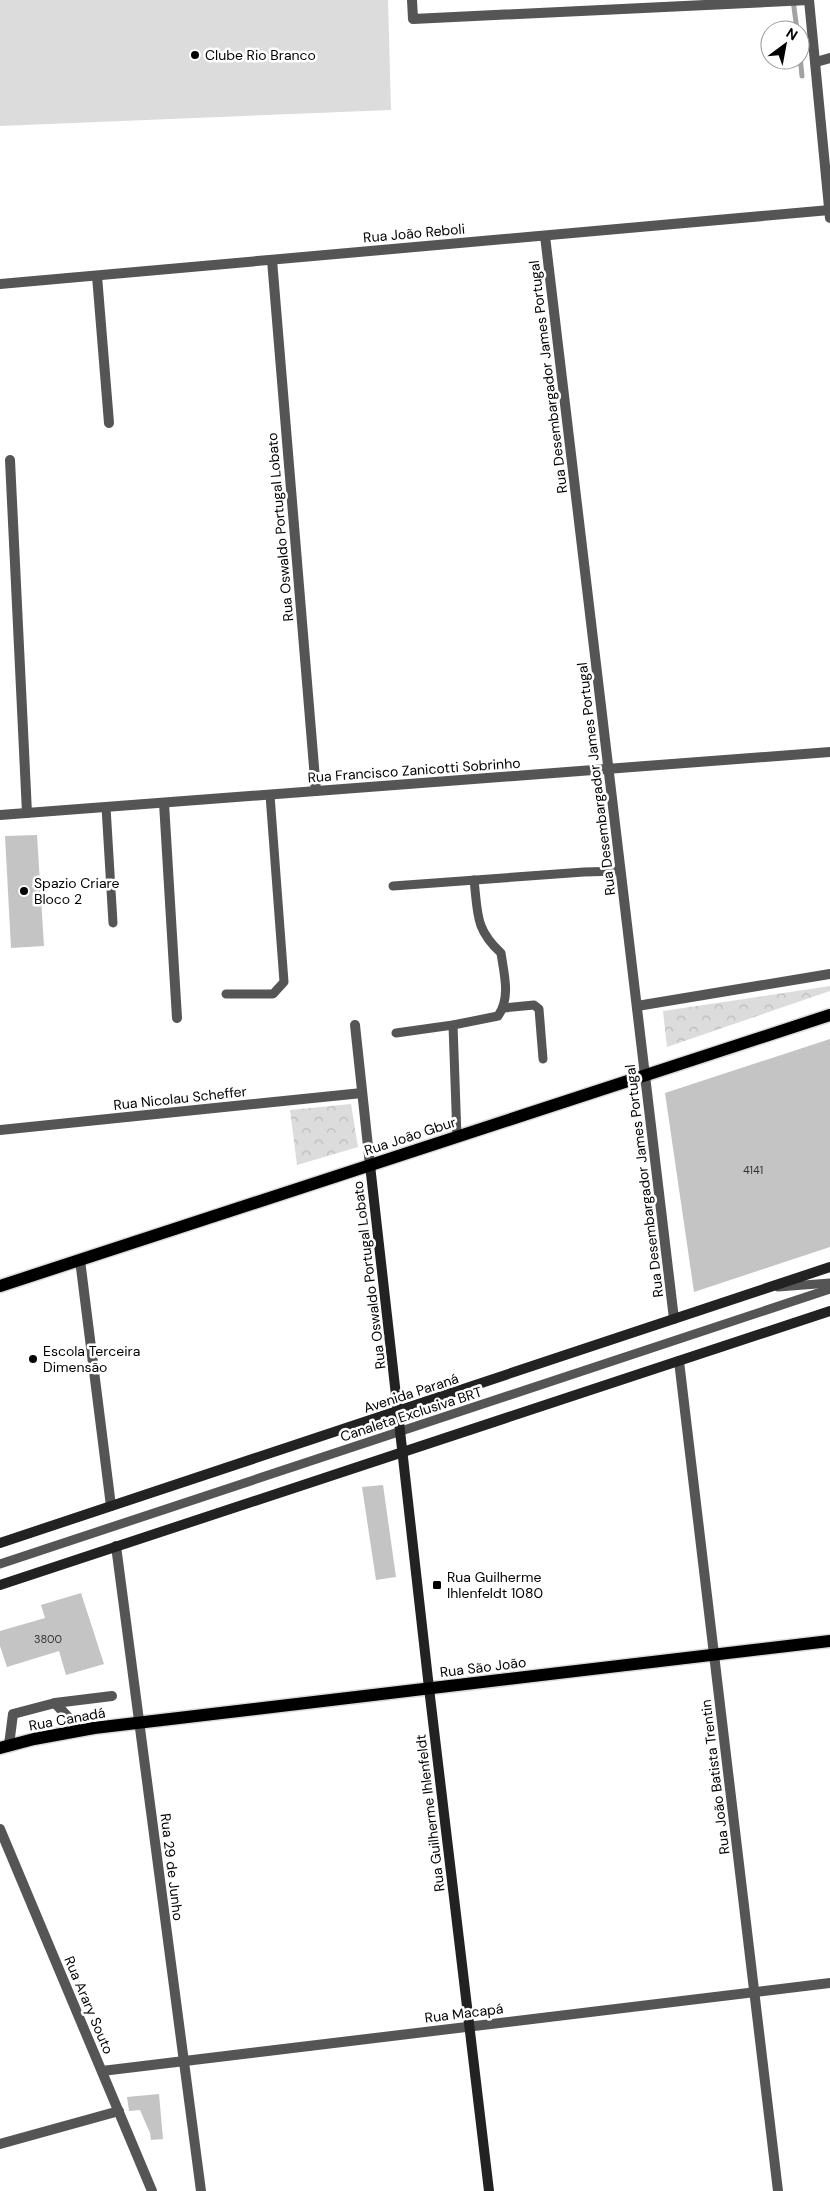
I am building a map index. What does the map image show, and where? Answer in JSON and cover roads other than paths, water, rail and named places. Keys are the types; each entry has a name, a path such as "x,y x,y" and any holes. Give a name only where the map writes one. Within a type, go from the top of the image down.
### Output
{"main road":[{"name":"Rua João Gbur","path":"0,1286 830,1016"},
{"name":"Rua São João","path":"140,1722 830,1641"},
{"name":"Rua Canadá","path":"4,1747 80,1730 140,1722"}],"street":[{"path":"412,0 413,19 591,5 809,0 830,213"},
{"path":"816,62 830,58"},
{"name":"Rua João Reboli","path":"0,284 830,213"},
{"name":"Rua Desembargador James Portugal","path":"545,236 674,1319"},
{"name":"Rua Oswaldo Portugal Lobato","path":"272,260 316,791"},
{"path":"96,276 109,423"},
{"path":"10,460 27,813"},
{"name":"Rua Francisco Zanicotti Sobrinho","path":"0,815 830,752"},
{"path":"164,803 177,1018"},
{"path":"637,1006 830,974"},
{"name":"Rua Oswaldo Portugal Lobato","path":"355,1025 401,1432"},
{"name":"Rua Nicolau Scheffer","path":"0,1130 362,1093"},
{"path":"80,1260 111,1506"},
{"name":"Avenida Paraná","path":"0,1542 398,1412 830,1267"},
{"path":"0,1584 830,1311"},
{"name":"Rua João Batista Trentin","path":"679,1361 778,2191"},
{"name":"Rua Guilherme Ihlenfeldt","path":"401,1432 429,1688 489,2191"},
{"name":"Rua 29 de Junho","path":"116,1546 201,2191"},
{"path":"4,1747 13,1714 55,1704 112,1696"},
{"path":"55,1704 80,1730"},
{"name":"Rua Arary Souto","path":"0,1829 152,2191"},
{"name":"Rua Macapá","path":"102,2071 830,1983"},
{"path":"0,2144 119,2111"}],"lane":[{"path":"226,994 273,994 284,982 270,795"},
{"path":"106,807 113,923"},
{"path":"393,886 620,871"},
{"path":"396,1033 498,1016 504,1008 506,996 501,953 488,941 479,924 474,880"},
{"path":"504,1008 534,1005 539,1009 543,1059"},
{"path":"453,1025 457,1137"},
{"path":"770,1287 830,1283"},
{"name":"Canaleta Exclusiva BRT","path":"0,1564 830,1289"}],"waterway":[{"path":"793,0 796,20"},
{"path":"801,70 802,76"}],"place":[{"name":"Clube Rio Branco","path":"195,55"},
{"name":"Spazio Criare Bloco 2","path":"24,891"},
{"name":"Escola Terceira Dimensão","path":"33,1359"},
{"name":"Rua Guilherme Ihlenfeldt 1080","path":"437,1585"}]}
